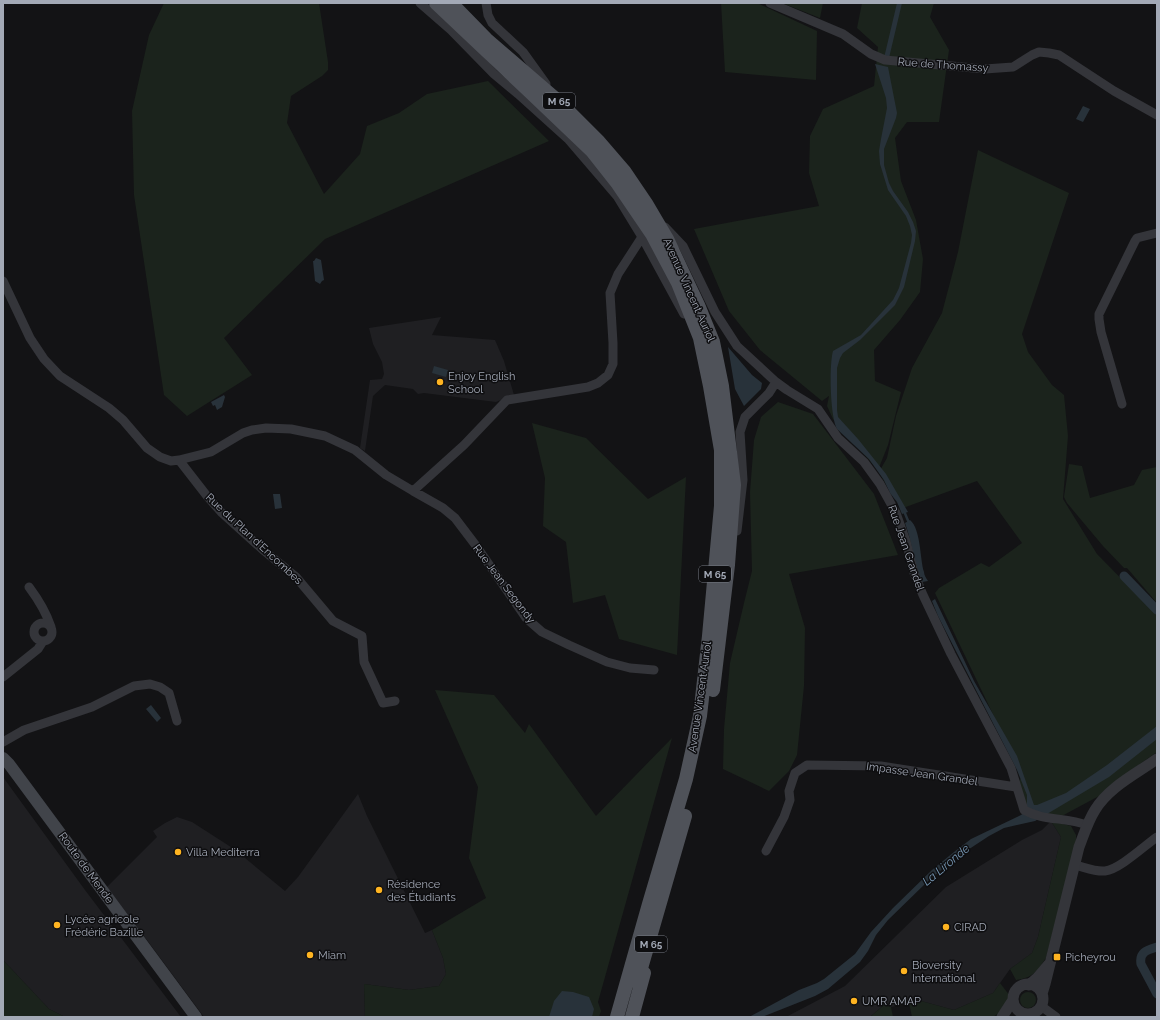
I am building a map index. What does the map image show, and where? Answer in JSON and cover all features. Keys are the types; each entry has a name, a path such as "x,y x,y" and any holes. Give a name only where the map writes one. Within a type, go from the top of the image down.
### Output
{"main road":[{"name":"Avenue Vincent Auriol","path":"436,3 592,151 618,184 652,234 678,283 700,338 707,369 721,450 721,506 706,671 700,716 691,761 617,1017"},
{"name":"Avenue Vincent Auriol","path":"451,3 486,39 557,100 599,142 624,171 654,216 667,239 698,305 713,342 722,386 734,485 728,565 715,677 705,739 693,789 626,1017"},
{"name":"Route de Mende","path":"3,758 18,776 196,1017"},
{"name":"M 65","path":"632,1017 644,976 669,871"},
{"name":"M 65","path":"614,1017 634,956"}],"street":[{"name":"Avenue Vincent Auriol","path":"420,3 451,30 494,74 569,140 617,196 685,314 707,369"},
{"name":"Avenue Vincent Auriol","path":"486,3 488,15 492,23 523,52 557,100"},
{"name":"Rue de Thomassy","path":"770,3 843,34 871,54 885,60 985,69 1013,67 1039,52 1054,54 1114,91 1157,115"},
{"name":"Rue Jean Grandel","path":"654,216 683,246 715,312 737,346 776,382 818,409 838,438 864,462 880,484 896,513 906,541 914,573 923,595 951,654 1011,768 1024,810 1032,814 1048,818 1087,825"},
{"path":"1122,404 1101,332 1099,314 1134,241 1137,238 1157,233"},
{"path":"413,491 464,445 507,400 588,387 598,383 608,374 613,364 610,293 618,274 642,237"},
{"path":"3,280 33,343 44,359 60,376 109,408 123,420 152,452 165,459 180,460"},
{"name":"Avenue Vincent Auriol","path":"722,613 736,538 743,480 740,432 745,417 769,393 776,382"},
{"name":"Rue Jean Segondy","path":"180,460 212,452 252,430 266,428 291,429 325,436 355,450 386,475 443,508 455,518 526,618 542,632 607,662 630,668 654,670"},
{"name":"Rue du Plan d'Encombes","path":"180,460 222,513 296,577 332,621 362,636 364,662 384,703 395,701"},
{"path":"3,677 38,649 43,642 49,640 53,632 43,608 28,587"},
{"path":"43,642 35,637 34,631 37,625 43,623 51,627"},
{"path":"3,742 24,730 92,707 134,686 150,684 160,687 170,694 177,721"},
{"path":"1013,1000 1016,1008 1023,1016 1034,1013 1041,1006 1042,994 1075,865 1087,825 1095,809 1101,801 1119,785 1157,759"},
{"name":"Impasse Jean Grandel","path":"766,851 784,817 790,800 789,791 795,773 808,764 881,766 1016,787"},
{"path":"1075,865 1100,871 1112,869 1126,861 1157,837"},
{"path":"1029,985 1038,977 1050,962"},
{"path":"1002,1017 1013,1000 1016,990 1020,987 1029,985 1036,987 1042,994"},
{"path":"1041,1006 1056,1017"}],"shaded area":[{"path":"164,3 319,3 328,70 322,76 291,96 287,123 324,194 360,154 367,126 399,113 427,94 488,81 549,141 325,239 224,338 252,375 187,416 164,395 134,195 132,111 149,35"},
{"path":"721,3 757,3 817,31 816,80 725,72"},
{"path":"782,3 823,3 820,18"},
{"path":"862,3 934,3 930,17 949,50 939,122 907,122 895,138 901,181 916,220 923,259 920,292 900,320 874,350 875,381 901,392 888,445 878,470 833,419 827,406 829,396 822,401 760,350 729,311 694,229 819,206 809,173 810,136 823,109 874,86 878,47 857,28"},
{"path":"978,150 1069,193 1022,334 1028,352 1052,385 1064,395 1068,436 1063,499 1097,554 1152,610 1157,606 1157,752 1113,783 1099,796 1060,817 1026,808 1018,783 1021,778 1000,729 935,593 939,588 981,563 989,567 1022,543 977,481 903,508 879,472 887,458 896,416 912,368 942,313 958,252"},
{"name":"Enjoy English School","path":"441,317 432,335 495,340 504,361 514,395 496,402 424,393 418,394 413,389 385,385 373,396 365,451 360,448 370,380 382,379 384,374 382,362 373,344 369,328"},
{"path":"778,402 813,414 874,494 898,555 789,574 805,628 804,686 797,755 789,771 769,791 723,769 724,729 730,663 752,571 750,492 754,440 761,417"},
{"path":"532,423 586,438 648,499 686,477 677,655 619,639 605,595 573,603 566,542 543,526 545,478"},
{"path":"1069,464 1082,466 1090,498 1134,485 1142,470 1157,467 1157,603 1127,568 1124,568 1103,546 1067,503 1064,497"},
{"path":"435,690 494,695 525,733 529,724 596,816 672,738 598,1002 601,1011 599,1017 365,1017 364,984 409,990 439,986 446,974 443,958 432,930 486,898 469,858 478,787"},
{"name":"Lycée agricole Frédéric Bazille","path":"3,777 85,890 181,1017 65,1017 49,1009 3,960"},
{"path":"358,794 367,816 425,933 432,930 443,958 446,974 439,986 409,990 364,984 365,1017 204,1017 106,888 157,837 153,831 177,817 192,822 234,849 285,891 298,877"},
{"path":"1051,821 1061,837 1038,937 1032,953 1010,969 993,993 954,1010 921,1001 891,1007 885,1004 870,1017 786,1017 845,986 946,887 1022,840 1042,830"},
{"path":"1051,821 1071,826 1076,835 1076,844 1046,958 1031,976 1016,980 1010,969 1032,953 1038,937 1061,837"},
{"path":"3,960 49,1009 65,1017 3,1017"},
{"path":"1000,983 1010,996 1002,1011 993,1017 912,1017 909,1003 921,1001 954,1010 993,993"},
{"path":"1025,992 1031,992 1036,997 1034,1006 1031,1008 1025,1008 1020,1003 1020,997"},
{"path":"884,1005 891,1007 893,1017 870,1017"}],"water":[{"path":"897,3 902,3 889,58 884,58"},
{"path":"875,64 888,67 897,113 884,149 884,165 893,191 908,212 913,222 916,231 915,241 904,287 895,305 860,340 843,353 840,358 837,368 837,410 838,417 886,474 908,512 902,514 884,480 869,459 837,429 833,413 831,390 833,351 861,335 893,300 899,288 911,243 912,235 910,226 906,216 888,190 880,164 879,151 887,108 886,98"},
{"path":"1083,106 1090,109 1083,122 1076,119"},
{"path":"316,258 321,260 324,280 320,284 315,281 313,261"},
{"path":"728,347 752,375 762,383 761,389 744,406 735,389"},
{"path":"434,366 448,370 446,377 432,373"},
{"path":"224,395 225,397 222,407 217,410 215,405 213,406 211,402"},
{"path":"273,494 280,494 282,508 275,509"},
{"path":"910,520 914,524 916,530 920,545 924,574 928,581 922,582 917,567 905,523"},
{"name":"La Lironde","path":"935,599 974,681 1017,756 1034,805 1066,793 1107,765 1157,726 1157,739 1109,777 1047,814 1035,821 1004,828 954,859 927,882 888,920 876,935 868,951 860,962 828,989 815,996 762,1017 749,1017 799,990 824,979 855,954 871,932 893,908 932,870 971,839 1021,815 1029,809 1027,807 1027,795 1017,770 938,616 932,601"},
{"path":"151,705 161,718 157,722 146,709"},
{"path":"562,991 573,992 589,997 594,1009 592,1017 549,1017 554,1001"}],"waterway":[{"path":"904,511 909,523"},
{"path":"1124,576 1157,610"},
{"path":"1157,947 1144,952 1141,957 1141,964 1157,994"}],"place":[{"name":"Enjoy English School","path":"440,382"},
{"name":"Villa Mediterra","path":"178,852"},
{"name":"Résidence des Étudiants","path":"379,890"},
{"name":"Lycée agricole Frédéric Bazille","path":"57,925"},
{"name":"CIRAD","path":"946,927"},
{"name":"Miam","path":"310,955"},
{"name":"Picheyrou","path":"1057,957"},
{"name":"Bioversity International","path":"904,971"},
{"name":"UMR AMAP","path":"854,1001"}]}
